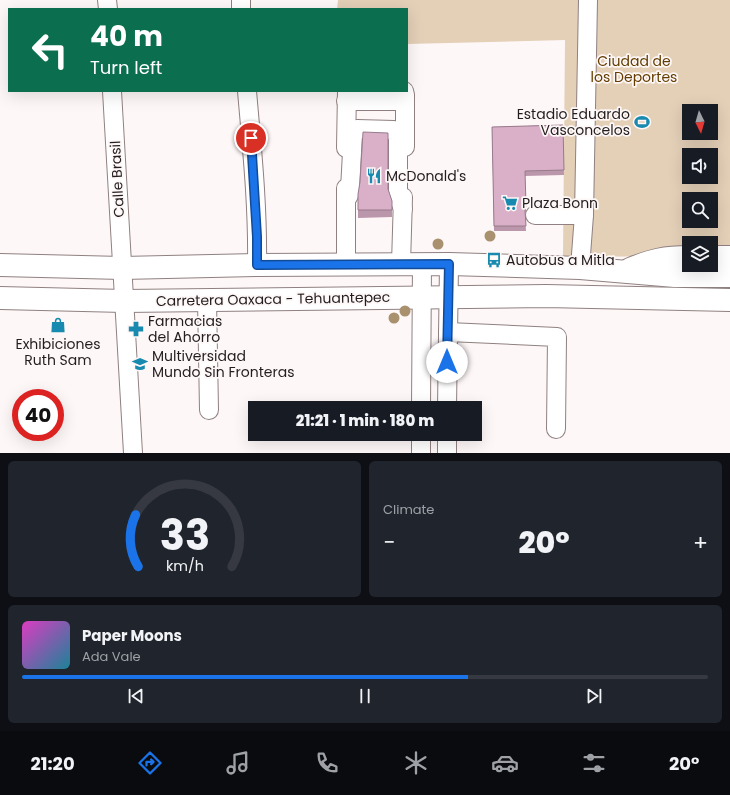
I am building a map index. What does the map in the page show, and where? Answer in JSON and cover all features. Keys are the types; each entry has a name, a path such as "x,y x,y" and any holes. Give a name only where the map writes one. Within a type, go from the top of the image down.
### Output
{"main road":[{"path":"546,296 625,272 647,262 668,257 682,257"},
{"path":"718,257 730,257"},
{"path":"0,265 122,268 257,265 449,264 580,268 675,276 730,276"},
{"path":"546,296 730,300"},
{"name":"Carretera Oaxaca - Tehuantepec","path":"0,298 124,301 546,296"}],"street":[{"path":"580,268 584,215 588,0"},
{"name":"Calle Brasil","path":"112,92 124,301"},
{"path":"247,92 254,169 257,265"},
{"path":"346,265 346,96 404,96 403,209 411,264 421,297 421,401"},
{"path":"346,200 350,190 353,134 357,130 394,130 398,134 398,196 403,209"},
{"path":"535,215 584,215"},
{"path":"447,401 449,264"},
{"path":"207,300 209,410"},
{"path":"124,301 133,453"},
{"path":"448,332 557,337 556,429"},
{"path":"421,441 421,453"},
{"path":"447,441 447,453"}],"green space":[{"name":"Estadio Eduardo Vasconcelos","path":"338,0 730,0 730,256 718,256 718,236 682,236 682,256 563,257 565,40 408,44 408,8 337,8"}],"building":[{"name":"Plaza Bonn","path":"563,125 564,170 525,171 526,226 494,226 492,127"},
{"name":"McDonald's","path":"363,132 388,133 388,189 392,201 392,210 358,210"}],"place":[{"name":"Estadio Eduardo Vasconcelos","path":"642,122"},
{"name":"McDonald's","path":"374,176"},
{"name":"Plaza Bonn","path":"510,203"},
{"name":"Autobus a Mitla","path":"494,260"},
{"name":"Exhibiciones Ruth Sam","path":"58,325"},
{"name":"Farmacias del Ahorro","path":"136,329"},
{"name":"Multiversidad Mundo Sin Fronteras","path":"140,364"}],"route":[{"path":"251,138 254,169 257,265 449,264 447,362"}],"park label":[{"name":"Ciudad de los Deportes","path":"634,70"}]}
